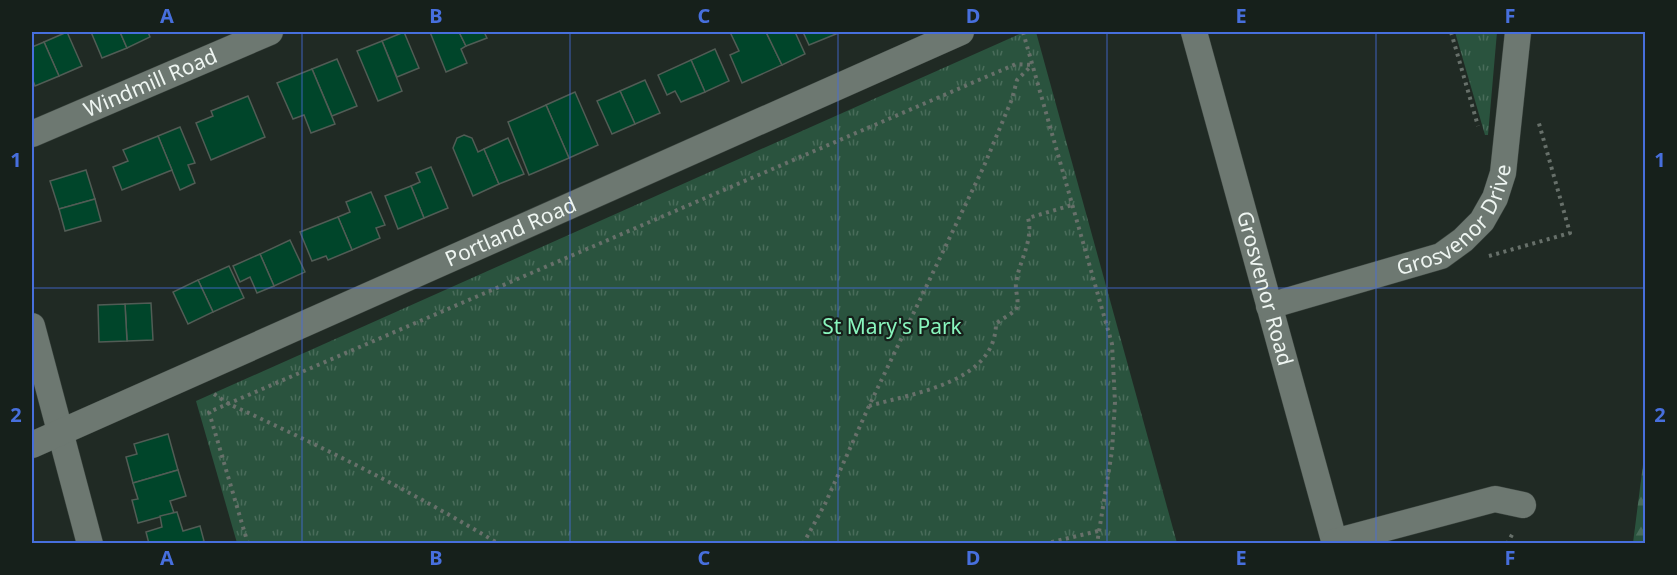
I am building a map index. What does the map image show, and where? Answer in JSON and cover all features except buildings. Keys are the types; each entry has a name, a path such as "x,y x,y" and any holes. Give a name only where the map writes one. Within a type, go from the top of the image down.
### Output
{"street":[{"name":"Windmill Road","path":"32,134 270,32"},
{"name":"Portland Road","path":"32,446 961,32"},
{"name":"Grosvenor Road","path":"1194,32 1334,542"},
{"name":"Grosvenor Drive","path":"1269,306 1441,256 1463,240 1482,221 1495,198 1503,173 1518,32"},
{"path":"32,326 90,543"},
{"path":"1334,542 1495,499 1523,505"}],"path":[{"path":"1023,32 1112,344 1115,402 1112,451 1097,543"},
{"path":"1451,32 1482,141 1505,155"},
{"path":"248,543 209,412 1016,64 1033,65"},
{"path":"803,543 825,504 869,406 984,166 1012,99 1017,80 1033,65"},
{"path":"1441,256 1471,261 1570,233 1537,114 1510,108"},
{"path":"869,406 952,382 969,372 990,351 996,335 996,324 1003,316 1012,314 1016,309 1018,303 1015,285 1031,228 1028,218 1072,205"},
{"path":"185,377 229,404 331,451 435,505 499,543"},
{"path":"1044,543 1098,531"}],"green space":[{"name":"St Mary's Park","path":"1024,32 1036,32 1177,543 237,543 196,401"},
{"path":"1455,32 1497,32 1488,135 1485,135"},
{"path":"1645,449 1645,543 1633,543"}]}
